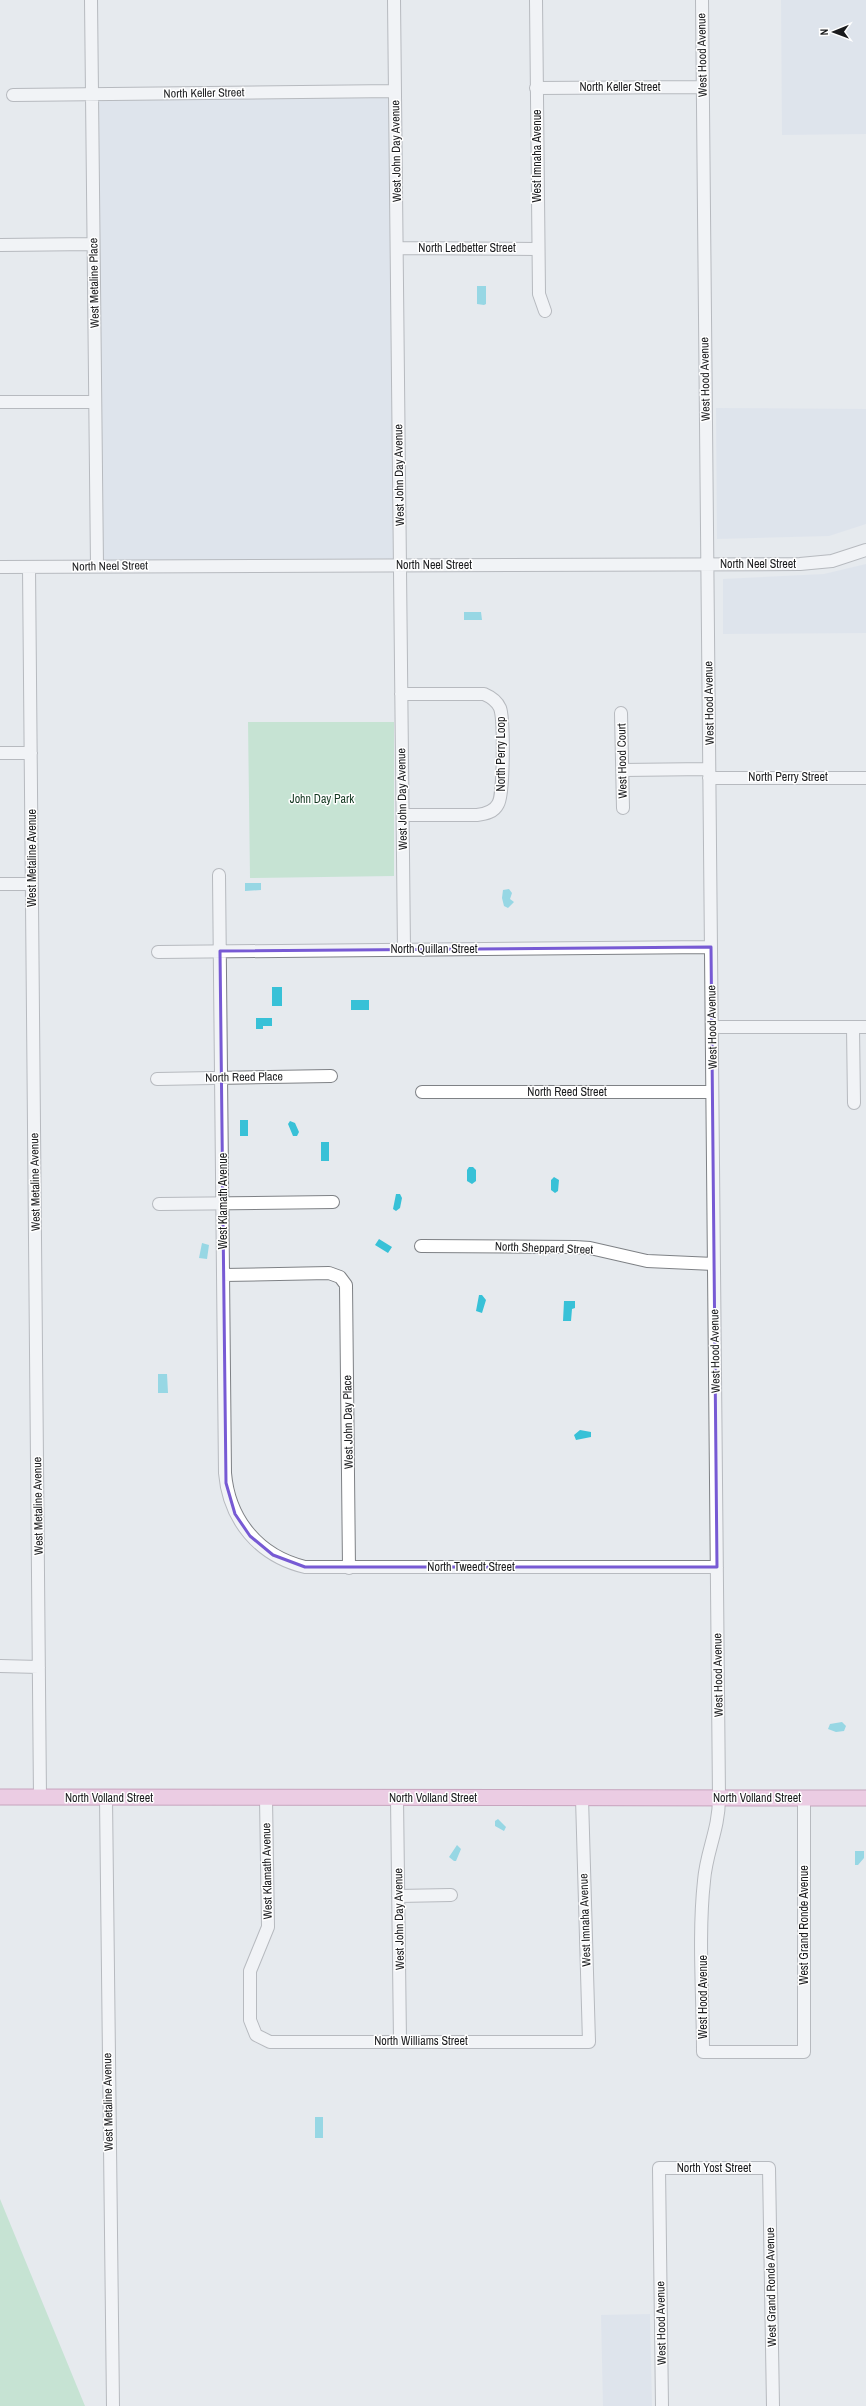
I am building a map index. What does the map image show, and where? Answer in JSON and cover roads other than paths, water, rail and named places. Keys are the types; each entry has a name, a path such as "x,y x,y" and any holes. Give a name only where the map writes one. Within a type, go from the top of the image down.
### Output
{"main road":[{"name":"North Volland Street","path":"0,1797 866,1798"}],"street":[{"name":"West Metaline Place","path":"90,0 97,566"},
{"name":"West John Day Avenue","path":"394,0 404,950"},
{"name":"West Imnaha Avenue","path":"536,0 537,249 539,294 545,311"},
{"name":"West Hood Avenue","path":"702,0 719,1798 716,1831 706,1866 703,1892 703,2052 804,2052"},
{"name":"North Keller Street","path":"536,88 703,87"},
{"name":"North Keller Street","path":"13,95 395,91"},
{"path":"0,245 93,244"},
{"name":"North Ledbetter Street","path":"397,248 537,249"},
{"path":"0,402 95,402"},
{"name":"North Neel Street","path":"0,566 816,563 844,558 866,550"},
{"name":"West Metaline Avenue","path":"29,566 40,1798"},
{"name":"North Perry Loop","path":"401,694 484,694 494,700 502,716 502,794 496,808 491,812 477,815 403,815"},
{"name":"West Hood Court","path":"621,713 623,808"},
{"path":"0,753 31,753"},
{"name":"North Perry Street","path":"622,770 866,778"},
{"name":"West Klamath Avenue","path":"220,875 226,1483 229,1498 240,1524"},
{"path":"0,884 32,884"},
{"name":"North Quillan Street","path":"158,952 711,947"},
{"path":"712,1027 866,1026"},
{"path":"853,1027 854,1102"},
{"name":"North Reed Place","path":"157,1079 331,1076"},
{"name":"North Reed Street","path":"422,1092 712,1092"},
{"path":"159,1204 333,1202"},
{"name":"North Sheppard Street","path":"421,1246 575,1247 590,1248 647,1261 714,1264"},
{"name":"West John Day Place","path":"223,1275 329,1273 340,1278 347,1290 349,1568"},
{"name":"North Tweedt Street","path":"240,1524 261,1546 273,1555 305,1567 717,1567"},
{"path":"0,1666 39,1667"},
{"name":"West Metaline Avenue","path":"106,1798 113,2406"},
{"name":"West Klamath Avenue","path":"256,2035 250,2020 249,1979 250,1971 268,1927 266,1798"},
{"name":"West John Day Avenue","path":"397,1798 400,2041"},
{"name":"West Imnaha Avenue","path":"582,1798 588,2042"},
{"name":"West Grand Ronde Avenue","path":"804,1799 804,2052"},
{"path":"398,1896 451,1895"},
{"name":"North Williams Street","path":"256,2035 270,2042 588,2042"},
{"name":"West Hood Avenue","path":"659,2168 662,2406"},
{"name":"North Yost Street","path":"659,2168 769,2168"},
{"name":"West Grand Ronde Avenue","path":"769,2168 774,2406"}],"water":[{"path":"477,286 486,286 486,304 484,305 477,304"},
{"path":"464,612 481,612 482,620 464,620"},
{"path":"245,883 261,883 261,890 245,891"},
{"path":"509,889 512,893 510,899 514,902 508,908 504,906 502,898 503,890"},
{"path":"272,987 282,987 282,1006 272,1006"},
{"path":"351,1000 369,1000 369,1010 351,1010"},
{"path":"256,1018 272,1018 272,1026 263,1026 263,1029 256,1029"},
{"path":"240,1120 248,1120 248,1136 240,1136"},
{"path":"290,1121 295,1123 299,1132 297,1136 293,1136 288,1124"},
{"path":"321,1142 329,1142 329,1161 321,1161"},
{"path":"469,1167 473,1167 476,1170 476,1181 472,1184 467,1181 467,1170"},
{"path":"554,1177 559,1180 558,1191 555,1193 551,1190 551,1180"},
{"path":"396,1194 400,1194 402,1198 400,1208 396,1211 393,1209"},
{"path":"379,1239 392,1247 388,1253 375,1245"},
{"path":"202,1243 209,1245 207,1259 199,1258"},
{"path":"479,1295 482,1295 486,1300 482,1313 476,1311"},
{"path":"564,1301 575,1301 575,1308 572,1309 571,1321 563,1321"},
{"path":"158,1374 167,1374 168,1393 158,1393"},
{"path":"580,1430 591,1432 591,1437 576,1440 574,1435"},
{"path":"842,1722 846,1726 844,1731 836,1732 828,1729 830,1724"},
{"path":"498,1819 506,1827 504,1831 495,1826 495,1821"},
{"path":"457,1845 461,1849 456,1861 454,1861 449,1857"},
{"path":"855,1851 864,1851 864,1858 858,1865 855,1865"},
{"path":"315,2117 323,2117 323,2138 315,2138"}],"park label":[{"name":"John Day Park","path":"322,799"}]}
